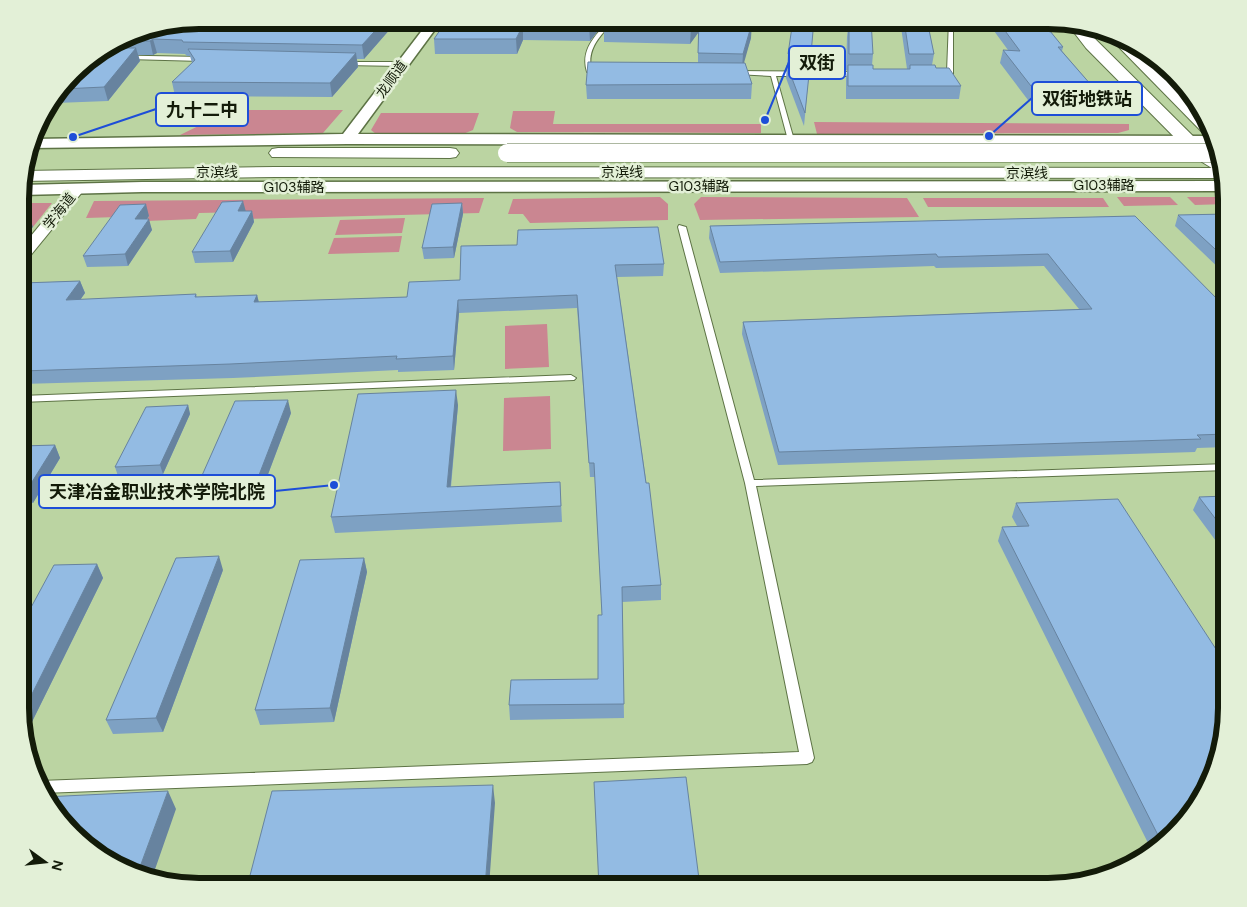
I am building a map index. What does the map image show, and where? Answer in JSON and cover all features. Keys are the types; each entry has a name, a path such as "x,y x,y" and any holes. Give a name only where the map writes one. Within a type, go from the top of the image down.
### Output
{"main road":[{"path":"1080,32 1200,153 1214,161"},
{"path":"1134,53 1186,101"},
{"name":"京滨线","path":"34,157 337,152 1211,153"},
{"name":"京滨线","path":"30,181 130,173 1216,173"}],"street":[{"name":"龙顺道","path":"347,139 429,29"},
{"path":"38,144 347,139 1207,141"},
{"path":"30,181 142,187"},
{"name":"G103辅路","path":"30,182 78,188 1218,186"},
{"name":"学海道","path":"29,249 78,188"}],"lane":[{"path":"604,29 588,47 586,60 589,71 607,71"},
{"path":"930,74 950,74 951,29"},
{"path":"104,57 207,59"},
{"path":"333,63 401,64"},
{"path":"727,72 871,74"},
{"path":"772,74 791,140"},
{"path":"49,787 807,758 750,483 682,227"},
{"path":"29,399 571,378"},
{"path":"750,483 1218,467"}],"shaded area":[{"path":"231,110 343,110 323,133 180,135"},
{"path":"513,111 555,111 553,124 761,124 761,133 517,132 510,128"},
{"path":"381,113 479,113 473,130 463,134 376,134 371,130"},
{"path":"814,122 1129,124 1129,130 1118,133 817,134"},
{"path":"660,197 668,204 668,220 530,223 523,214 508,214 513,199"},
{"path":"701,197 907,198 919,217 700,220 694,204"},
{"path":"1117,197 1170,197 1178,205 1124,206"},
{"path":"1187,197 1218,197 1218,204 1195,205"},
{"path":"484,198 479,213 242,219 245,212 199,213 196,219 146,221 149,216 86,218 94,201"},
{"path":"923,198 1103,198 1109,207 928,207"},
{"path":"29,203 52,203 33,227 29,227"},
{"path":"405,218 402,233 335,235 340,220"},
{"path":"402,236 399,252 328,254 334,238"},
{"path":"547,324 549,367 505,369 505,326"},
{"path":"550,396 551,449 503,451 504,398"}],"building":[{"path":"188,29 377,29 362,45 183,42 182,40 153,39 150,41 136,41 166,32"},
{"path":"441,29 521,29 516,39 434,39"},
{"path":"699,29 750,29 743,54 698,53"},
{"path":"792,29 813,29 811,54 788,54"},
{"path":"849,29 872,29 873,54 849,54"},
{"path":"905,29 929,29 934,54 909,54"},
{"path":"1004,29 1048,29 1063,47 1058,47 1092,86 1031,86 1003,50 1020,51"},
{"path":"120,48 136,48 104,87 70,89 104,57"},
{"path":"188,49 356,53 330,83 172,82 195,60"},
{"path":"588,62 745,63 752,84 586,85"},
{"path":"787,65 810,65 805,113"},
{"path":"848,65 873,65 873,69 910,69 910,65 935,65 936,68 949,68 961,86 848,86"},
{"path":"243,201 238,211 252,211 230,251 192,252 222,202"},
{"path":"462,203 453,247 422,248 432,204"},
{"path":"146,204 135,219 149,219 125,254 83,256 120,205"},
{"path":"1218,214 1218,252 1178,215"},
{"path":"1135,216 1218,300 1218,434 1197,435 1201,439 779,452 743,322 1092,309 1048,254 938,257 936,254 720,262 710,226"},
{"path":"658,227 664,264 615,265 646,483 649,483 661,585 622,587 624,704 509,705 511,680 598,679 598,615 602,615 594,463 589,463 577,295 458,300 453,356 396,359 397,356 29,371 29,283 80,281 66,300 196,294 195,297 257,295 254,302 407,297 409,282 460,280 461,246 517,245 518,230"},
{"path":"456,390 447,487 560,482 561,506 331,517 358,394"},
{"path":"288,400 254,488 196,489 235,401"},
{"path":"188,405 160,465 115,467 146,407"},
{"path":"55,445 29,487 29,446"},
{"path":"1218,496 1218,522 1199,497"},
{"path":"1118,499 1218,652 1218,719 1212,752 1205,773 1195,793 1183,812 1159,837 1002,527 1029,526 1016,503"},
{"path":"219,556 156,718 106,720 176,558"},
{"path":"364,558 330,708 255,710 300,560"},
{"path":"97,564 29,700 29,611 54,565"},
{"path":"686,777 699,878 599,878 594,782"},
{"path":"493,785 486,878 249,878 272,791"},
{"path":"168,791 140,867 114,855 95,843 71,820 54,797"}],"place":[{"name":"双街","path":"765,120"},
{"name":"双街地铁站","path":"989,136"},
{"name":"九十二中","path":"73,137"},
{"name":"天津冶金职业技术学院北院","path":"334,485"}]}
